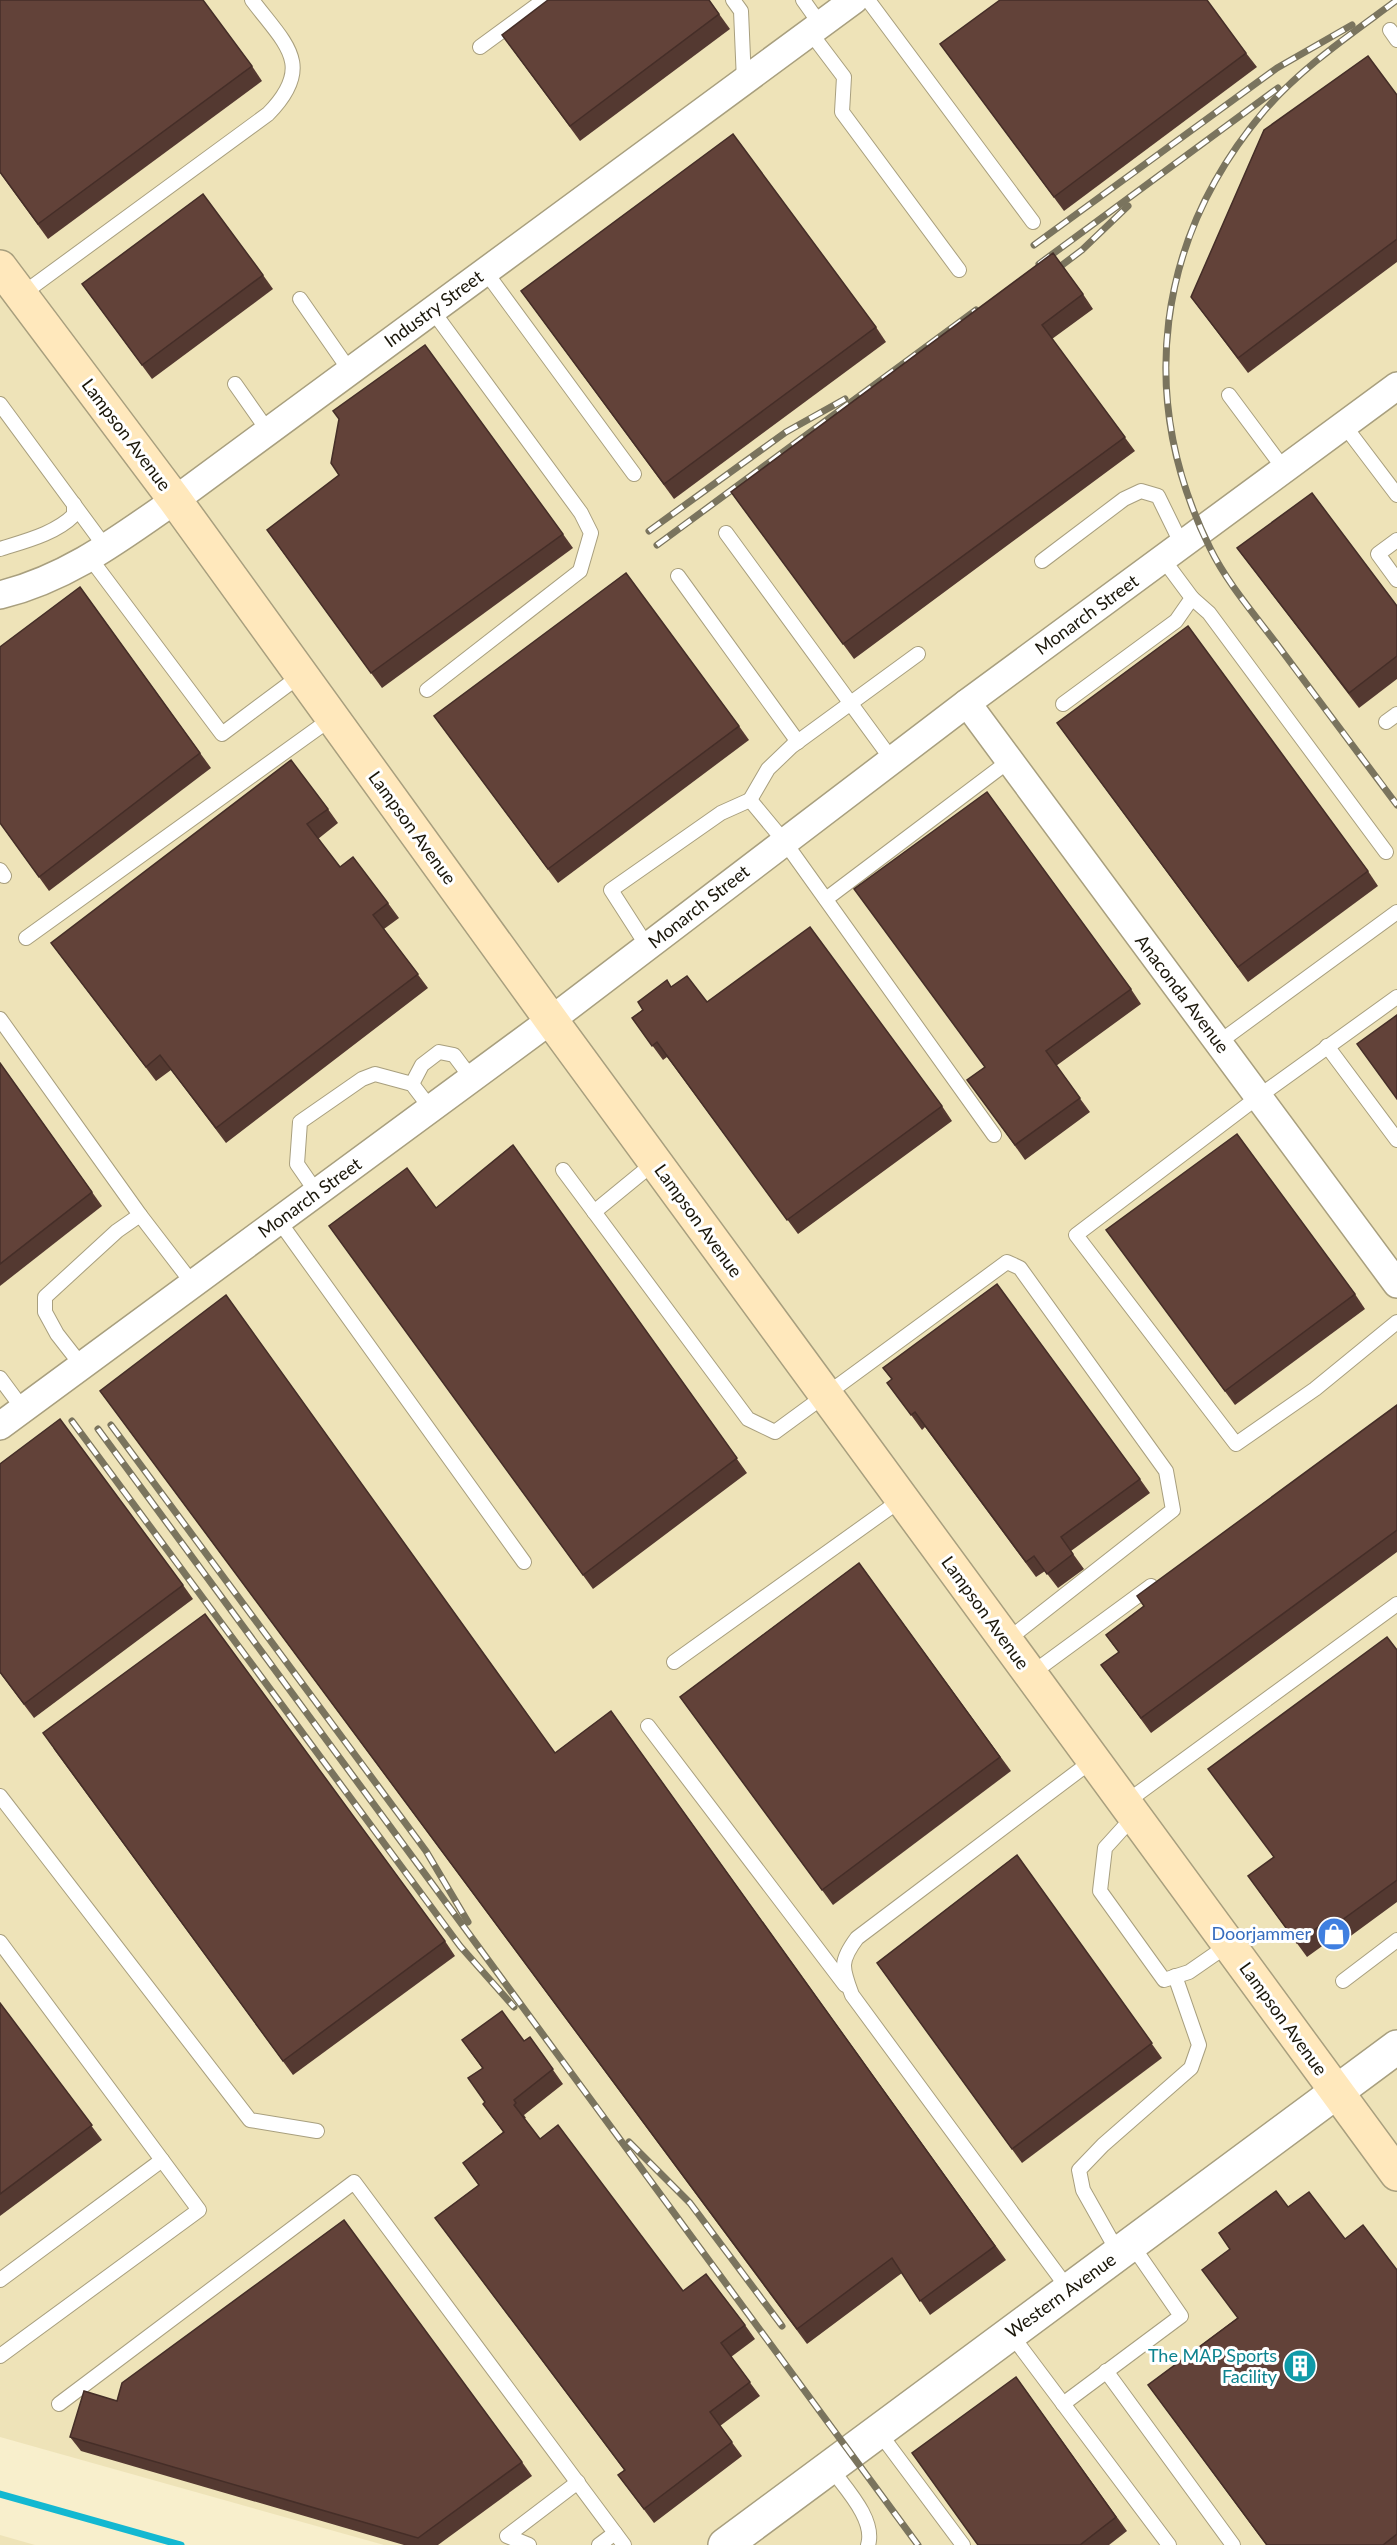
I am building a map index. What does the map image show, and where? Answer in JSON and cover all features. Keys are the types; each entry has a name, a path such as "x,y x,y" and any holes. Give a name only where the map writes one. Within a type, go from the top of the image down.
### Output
{"main road":[{"name":"Lampson Avenue","path":"0,267 175,500 551,1020 1397,2174"}],"street":[{"name":"Industry Street","path":"0,595 31,587 98,553 175,500 854,0"},
{"name":"Monarch Street","path":"0,1426 551,1020 892,760 1397,386"},
{"name":"Anaconda Avenue","path":"967,704 1397,1284"},
{"name":"Western Avenue","path":"725,2545 1397,2046"}],"lane":[{"path":"21,295 268,114 284,98 291,84 294,68 290,51 252,0"},
{"path":"480,47 544,0"},
{"path":"732,0 741,11 744,81"},
{"path":"803,0 815,28 843,77 842,112 958,270"},
{"path":"868,0 1033,222"},
{"path":"485,271 634,474"},
{"path":"300,299 350,371"},
{"path":"427,690 580,571 591,533 581,513 432,310"},
{"path":"235,384 268,431"},
{"path":"1230,395 1284,469"},
{"path":"0,404 74,504 98,553 222,734 302,675"},
{"path":"1344,425 1397,495"},
{"path":"1042,561 1124,499 1141,491 1158,496 1173,552 1192,598 1209,613 1386,852"},
{"path":"0,549 44,534 67,522 74,515 74,504"},
{"path":"726,533 892,760"},
{"path":"1397,540 1378,554 1397,580"},
{"path":"678,576 798,742"},
{"path":"1063,704 1176,621 1192,598"},
{"path":"647,946 623,912 611,890 721,813 750,800 768,769 798,742 918,654"},
{"path":"26,938 332,718"},
{"path":"826,899 1009,761"},
{"path":"750,800 784,841 994,1135"},
{"path":"1218,1043 1397,912"},
{"path":"1397,997 1258,1096 1076,1235 1236,1444 1315,1389 1397,1322"},
{"path":"0,1019 140,1215 194,1284"},
{"path":"1327,1046 1397,1140"},
{"path":"412,1084 422,1065 440,1052 454,1055 472,1078"},
{"path":"317,1192 297,1164 300,1122 362,1079 375,1074 412,1084 431,1108"},
{"path":"594,1212 655,1162"},
{"path":"562,1170 748,1419 776,1432 1007,1262 1020,1268 1166,1471 1173,1510 1006,1641"},
{"path":"82,1366 57,1334 45,1312 45,1297 117,1231 140,1215"},
{"path":"279,1221 524,1562"},
{"path":"0,1378 23,1409"},
{"path":"674,1662 902,1499"},
{"path":"1030,1674 1165,1575"},
{"path":"1228,1945 1189,1972 1164,1980 1100,1891 1105,1848 1129,1810 1395,1608"},
{"path":"648,1726 852,1995 1070,2290"},
{"path":"852,1995 844,1973 845,1954 857,1938 1093,1760"},
{"path":"0,1796 250,2120 317,2131"},
{"path":"1342,1981 1397,1940"},
{"path":"0,1942 199,2211 0,2356"},
{"path":"1063,2404 1181,2316 1126,2249 1083,2190 1079,2170 1103,2145 1191,2068 1199,2045 1175,1976"},
{"path":"0,2280 162,2160"},
{"path":"59,2404 354,2182 624,2545"},
{"path":"1010,2333 1169,2545"},
{"path":"1106,2372 1233,2545"},
{"path":"878,2431 963,2545"},
{"path":"830,2467 864,2516 870,2536 868,2545"},
{"path":"529,2545 507,2536 578,2482"},
{"path":"599,2545 615,2534"}],"shaded area":[{"path":"0,0 1397,0 1397,2545 384,2545 0,2437"},
{"path":"0,2535 35,2545 0,2545"}],"building":[{"path":"0,0 203,0 252,66 38,224 0,172"},
{"path":"548,0 709,0 719,14 570,126 502,35"},
{"path":"1000,0 1207,0 1246,53 1054,197 940,44"},
{"path":"1368,56 1397,95 1397,239 1238,358 1191,297 1264,130"},
{"path":"733,134 876,327 664,484 521,291"},
{"path":"203,194 263,275 142,365 82,284"},
{"path":"1053,253 1083,294 1042,325 1125,437 843,644 731,492"},
{"path":"425,345 563,534 371,673 267,530 339,475 331,463 339,419 333,411"},
{"path":"1312,493 1397,606 1397,656 1349,693 1237,548"},
{"path":"626,573 739,726 548,869 434,716"},
{"path":"80,587 200,753 39,877 0,823 0,647"},
{"path":"1188,626 1368,871 1238,967 1057,723"},
{"path":"291,760 328,809 307,824 340,867 353,857 388,903 373,915 418,974 216,1128 160,1055 146,1067 51,943"},
{"path":"987,792 1131,989 1046,1051 1080,1098 1015,1145 967,1080 985,1067 854,889"},
{"path":"810,927 942,1106 787,1220 657,1042 652,1046 632,1018 643,1010 638,1002 667,980 671,987 687,976 707,1002"},
{"path":"1397,1015 1397,1099 1357,1044"},
{"path":"0,1063 92,1192 0,1264"},
{"path":"1237,1134 1355,1294 1225,1391 1106,1230"},
{"path":"513,1145 737,1458 583,1575 329,1226 407,1168 436,1208"},
{"path":"997,1284 1140,1479 1061,1537 1073,1554 1047,1574 1034,1556 1026,1562 915,1412 911,1415 887,1383 892,1379 883,1368"},
{"path":"226,1295 555,1753 611,1711 995,2246 920,2301 892,2258 797,2329 100,1391"},
{"path":"1397,1405 1397,1530 1141,1718 1101,1665 1119,1652 1106,1635 1144,1606 1137,1596"},
{"path":"60,1419 183,1585 24,1704 0,1672 0,1464"},
{"path":"859,1563 1000,1757 822,1890 680,1697"},
{"path":"205,1614 445,1941 283,2061 43,1733"},
{"path":"1387,1637 1397,1650 1397,1880 1327,1931 1322,1924 1297,1943 1248,1876 1274,1857 1208,1769"},
{"path":"1017,1855 1152,2043 1012,2149 877,1963"},
{"path":"0,2003 92,2125 0,2194"},
{"path":"502,2011 524,2041 530,2037 553,2069 514,2100 516,2103 514,2105 540,2139 558,2125 683,2291 706,2274 745,2325 721,2343 750,2382 710,2412 732,2442 644,2509 618,2475 625,2470 435,2218 479,2185 463,2163 504,2132 483,2104 485,2102 468,2078 483,2068 462,2040"},
{"name":"The MAP Sports Facility","path":"1276,2191 1288,2207 1309,2192 1345,2239 1363,2225 1397,2270 1397,2534 1383,2545 1267,2545 1148,2385 1238,2318 1202,2270 1230,2249 1219,2233"},
{"path":"344,2220 522,2462 418,2538 70,2437 84,2391 117,2401 122,2383"},
{"path":"1016,2377 1116,2517 1080,2545 978,2545 912,2453"}],"waterway":[{"path":"0,2494 181,2545"}],"railway":[{"path":"1397,0 1327,52 1294,80 1264,111 1228,160 1200,212 1180,266 1169,321 1166,378 1172,434 1187,491 1217,561 1242,599 1397,805"},
{"path":"1034,245 1277,68 1352,25"},
{"path":"1039,264 1278,88"},
{"path":"1049,275 1082,250 1128,206"},
{"path":"657,545 976,310"},
{"path":"649,531 786,432 845,399"},
{"path":"72,1421 460,1946 514,2007"},
{"path":"111,1425 426,1851 468,1922"},
{"path":"98,1429 918,2545"},
{"path":"629,2142 690,2203 782,2326"}],"place":[{"name":"Doorjammer","path":"1334,1934"},
{"name":"The MAP Sports Facility","path":"1300,2366"}]}
